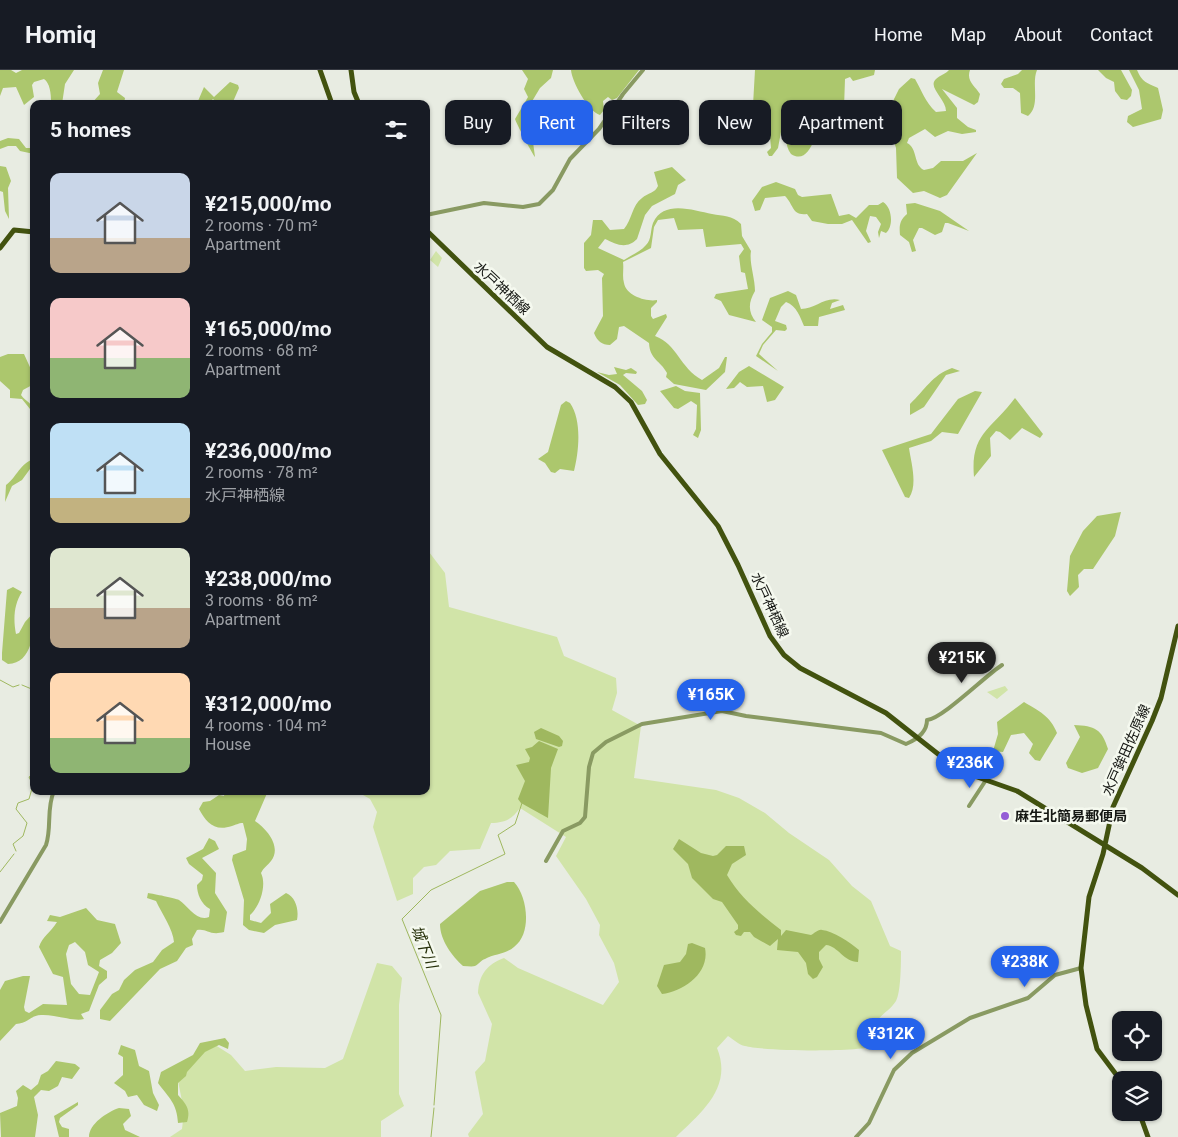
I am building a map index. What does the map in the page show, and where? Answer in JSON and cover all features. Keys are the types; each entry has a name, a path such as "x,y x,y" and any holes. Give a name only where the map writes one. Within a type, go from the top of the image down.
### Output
{"main road":[{"path":"320,70 331,100"},
{"path":"351,70 354,92 357,100"},
{"path":"0,248 14,230 30,232"},
{"name":"水戸神栖線","path":"430,234 547,347 615,387 631,402 660,454 718,526 770,636 784,655 800,668 886,713 952,765 1017,791 1153,876 1178,895"},
{"name":"水戸鉾田佐原線","path":"1113,1071 1102,1056 1092,1037 1081,968 1089,897 1105,845 1112,807 1161,698 1178,626"},
{"path":"1142,1121 1148,1137"}],"street":[{"path":"430,214 484,203 523,207 539,204 553,190 570,159 599,128 643,70"},
{"path":"546,861 563,831 580,823 585,817 589,767 593,753 606,742 635,726 722,711 753,717 881,733 903,744 916,738 925,730 927,720 939,716 983,678 1002,665"},
{"path":"969,806 986,780"},
{"path":"0,922 46,845 49,831 49,804 52,795"},
{"path":"856,1137 869,1123 894,1070 912,1053 970,1018 1028,998 1055,975 1081,968"}],"shaded area":[{"path":"0,70 11,70 16,73 22,70 74,70 65,84 63,100 51,100 50,89 44,79 34,82 32,85 34,97 24,105 16,87 3,88 0,96"},
{"path":"103,70 124,70 117,92 125,98 125,100 95,100 100,94 98,83"},
{"path":"522,70 553,70 551,78 540,88 533,100 526,100 528,97 524,89 528,79"},
{"path":"571,70 639,70 617,98 612,100 608,97 603,100 603,111 600,115 593,110 593,100 584,100 581,96"},
{"path":"755,70 875,70 874,75 853,81 850,77 845,79 844,100 781,100 781,132 778,148 772,156 769,156 767,152 771,148 771,100 753,100"},
{"path":"949,70 970,70 970,80 980,94 978,102 974,105 942,89 957,108 957,118 968,127 976,130 976,132 962,134 948,131 935,137 925,129 909,138 907,143 913,149 918,164 924,170 933,168 941,161 963,161 977,153 947,195 940,198 924,191 913,193 897,178 895,145 902,145 902,100 894,100 899,89 911,78 915,79 926,100 936,112 946,111 935,89 934,82"},
{"path":"1022,70 1037,70 1034,106 1028,116 1021,113 1020,93 1013,88 1004,88 1001,84 1004,79 1018,74"},
{"path":"1098,70 1121,70 1132,90 1131,96 1127,100 1121,99 1115,91 1114,82 1106,78"},
{"path":"1129,70 1137,70 1143,80 1158,88 1163,110 1161,119 1133,127 1127,122 1128,116 1142,109 1139,90"},
{"path":"230,82 238,85 239,88 234,100 198,100 204,87 214,97"},
{"path":"521,109 521,131 515,119"},
{"path":"8,138 19,139 26,148 30,148 30,153 20,151 16,146 0,149 0,141"},
{"path":"528,145 533,145 535,157"},
{"path":"788,145 812,145 804,155 798,157 791,154"},
{"path":"0,166 6,167 11,181 8,188 9,219 5,211 3,192 0,191"},
{"path":"672,167 686,180 678,185 675,194 652,206 645,215 637,239 625,245 605,239 598,248 624,260 638,252 648,243 653,223 664,211 672,209 688,209 727,216 741,224 742,236 751,251 755,291 750,307 751,315 756,322 729,315 721,301 714,298 716,294 748,289 745,273 741,272 739,256 744,249 741,244 706,247 703,229 678,230 674,218 658,220 654,227 651,248 623,262 623,280 626,288 633,295 643,299 657,300 651,308 653,319 666,314 667,317 655,336 674,350 688,369 702,380 719,368 725,357 727,357 725,372 706,390 674,384 666,377 667,373 653,357 649,343 624,326 619,327 617,339 610,345 598,340 594,333 603,316 602,278 604,274 598,270 586,271 584,268 584,243 591,235 593,220 602,220 610,230 624,229 639,201 658,186 654,172"},
{"path":"776,182 795,189 798,195 802,197 831,194 839,216 849,214 856,218 869,205 878,205 883,202 890,212 889,230 886,233 881,231 879,238 878,232 881,224 876,217 870,216 866,231 871,242 868,243 852,220 842,224 812,221 807,214 796,212 785,196 765,198 760,210 755,211 752,201 762,187"},
{"path":"915,203 940,211 969,231 948,223 945,223 942,232 935,235 919,228 913,240 916,251 912,252 909,242 900,235 900,228 901,221 907,214 906,204"},
{"path":"436,251 442,258 438,267 430,260"},
{"path":"788,291 796,295 801,309 835,299 840,300 832,303 830,309 843,305 845,310 819,317 818,326 804,326 795,309 786,302 781,307 775,321 786,325 787,329 785,331 776,330 763,345 759,354 778,371 756,356 762,344 772,332 772,327 762,320 770,298"},
{"path":"8,354 24,354 30,367 30,386 23,390 21,395 30,404 30,409 22,399 10,398 10,390 0,381 0,357"},
{"path":"749,366 784,387 775,400 767,402 763,386 747,387 740,382 734,388 726,389 739,372"},
{"path":"614,367 626,370 631,368 637,372 636,374 626,373 623,375 642,391 647,400 645,404 638,405 620,385 597,372 609,375 617,374"},
{"path":"952,368 960,371 946,375 924,407 910,415 910,404 934,379"},
{"path":"676,386 685,391 700,393 701,430 698,438 693,435 696,429 697,405 691,401 678,409 674,408 660,391"},
{"path":"975,391 982,392 958,434 942,432 931,441 909,448 913,487 909,498 905,497 882,450 931,434 958,399"},
{"path":"1015,398 1043,434 1040,438 1022,428 1010,440 996,431 990,438 991,456 974,477 975,450 979,441"},
{"path":"566,401 570,403 574,410 578,427 577,454 574,471 560,469 555,473 551,472 545,463 538,459 548,452 561,405"},
{"path":"29,461 30,469 22,480 12,486 5,502 6,485"},
{"path":"1121,512 1115,536 1093,569 1084,569 1078,575 1079,587 1070,596 1067,591 1070,556 1083,531 1097,516"},
{"path":"430,553 445,573 449,607 557,637 564,656 616,678 617,693 612,710 641,726 634,778 716,790 739,798 765,813 789,833 829,860 852,886 871,901 890,946 901,951 898,997 893,1005 877,1020 873,1028 880,1038 877,1045 868,1048 812,1050 755,1048 738,1043 728,1036 717,1048 721,1062 721,1075 718,1087 705,1108 676,1137 469,1137 468,1134 483,1114 475,1072 485,1061 492,1024 478,993 480,981 485,971 493,963 504,958 518,968 603,1005 619,982 614,963 599,935 600,925 586,899 556,856 566,837 520,808 508,820 491,823 480,849 450,851 436,865 424,867 413,878 413,894 397,901 373,827 377,812 370,799 363,795 430,795"},
{"path":"13,587 22,592 15,612 16,634 19,633 30,616 30,645 27,652 23,658 8,664 2,660 7,590"},
{"path":"1005,686 1008,690 997,699 987,692"},
{"path":"1024,702 1047,718 1057,733 1040,761 1035,760 1029,753 1033,744 1024,733 1011,735 1003,752 993,751 998,734 997,722"},
{"path":"1074,725 1087,726 1097,730 1106,742 1108,749 1098,768 1082,773 1068,768 1066,763 1080,737"},
{"path":"541,728 559,736 563,741 562,746 559,747 536,739 534,732"},
{"path":"539,741 558,749 551,768 548,818 521,803 518,799 525,781 516,765 529,762 530,758 525,749 532,747"},
{"path":"219,795 266,795 255,821 268,833 275,850 271,861 261,873 263,878 262,895 250,915 250,920 261,923 271,913 270,904 286,893 296,904 297,920 275,925 264,933 249,930 243,925 244,900 232,860 233,855 246,850 247,839 243,823 226,828 215,827 208,822 199,809 203,802 210,801"},
{"path":"209,838 215,841 219,849 202,858 216,873 215,893 227,912 224,932 212,933 197,930 192,939 193,945 186,948 177,961 160,969 110,1021 100,1019 100,1010 112,994 119,990 124,980 135,970 153,962 162,950 174,942 156,901 147,898 148,893 179,900 197,915 205,918 209,917 210,909 202,902 197,888 203,875 189,864 186,858 203,849"},
{"path":"679,839 701,853 713,856 717,855 726,846 744,846 746,855 732,864 727,875 751,905 781,930 781,936 786,930 811,935 821,930 831,932 859,950 858,962 849,959 834,948 826,945 819,952 819,959 823,967 817,977 813,979 808,974 806,963 798,952 777,950 778,939 770,946 754,937 750,932 744,932 741,936 736,935 734,932 738,929 738,925 722,902 713,899 692,878 688,864 673,849"},
{"path":"507,882 514,882 519,889 525,906 526,925 520,941 504,953 492,956 475,966 463,966 447,947 442,936 440,924 480,891"},
{"path":"86,908 97,920 115,924 121,943 112,953 100,960 99,966 107,971 107,978 99,985 89,1011 81,1014 84,1019 75,1020 38,1015 16,1024 0,1041 0,990 5,981 30,976 24,1007 25,1011 29,1013 43,1004 67,1005 63,977 53,974 39,947 42,940 57,922 47,921 50,915 60,917","holes":["75,942 85,952 88,965 99,972 90,995 79,994 71,984 66,954 69,945"]},
{"path":"692,943 705,948 705,957 699,973 687,985 662,994 657,986 664,965 680,962 686,954 688,944"},
{"path":"377,963 392,966 402,978 399,1005 399,1094 404,1106 381,1121 381,1137 170,1137 182,1129 184,1111 177,1076 212,1043 231,1055 245,1071 276,1067 325,1068 343,1059"},
{"path":"225,1038 229,1043 228,1049 219,1045 205,1052 178,1083 178,1095 185,1104 188,1114 187,1122 178,1123 174,1106 158,1083 161,1072 193,1055 200,1043"},
{"path":"121,1045 135,1050 139,1066 149,1071 153,1093 159,1105 157,1111 144,1105 137,1095 128,1097 125,1091 114,1083 123,1075 123,1057 118,1054"},
{"path":"56,1061 75,1064 80,1068 72,1079 62,1077 58,1086 49,1091 41,1090 34,1097 38,1115 35,1137 1,1137 0,1113 17,1106 18,1098 16,1091 23,1085 31,1090 38,1084 41,1075 48,1071"},
{"path":"78,1102 78,1105 60,1118 59,1122 62,1127 69,1129 69,1137 59,1137 54,1116"},
{"path":"119,1108 129,1109 131,1116 123,1124 125,1130 140,1137 89,1137 95,1123 109,1112"}],"waterway":[{"path":"0,680 13,687 19,685"},
{"path":"22,685 30,688"},
{"path":"16,851 13,844 23,836 27,823 16,809 18,803 29,799 30,795"},
{"name":"城下川","path":"434,1105 441,1015 402,919 431,890 505,854 498,835 515,824 522,803"},
{"path":"0,872 14,854"},
{"name":"城下川","path":"431,1137 434,1108"}],"place":[{"name":"麻生北簡易郵便局","path":"1005,816"}]}
